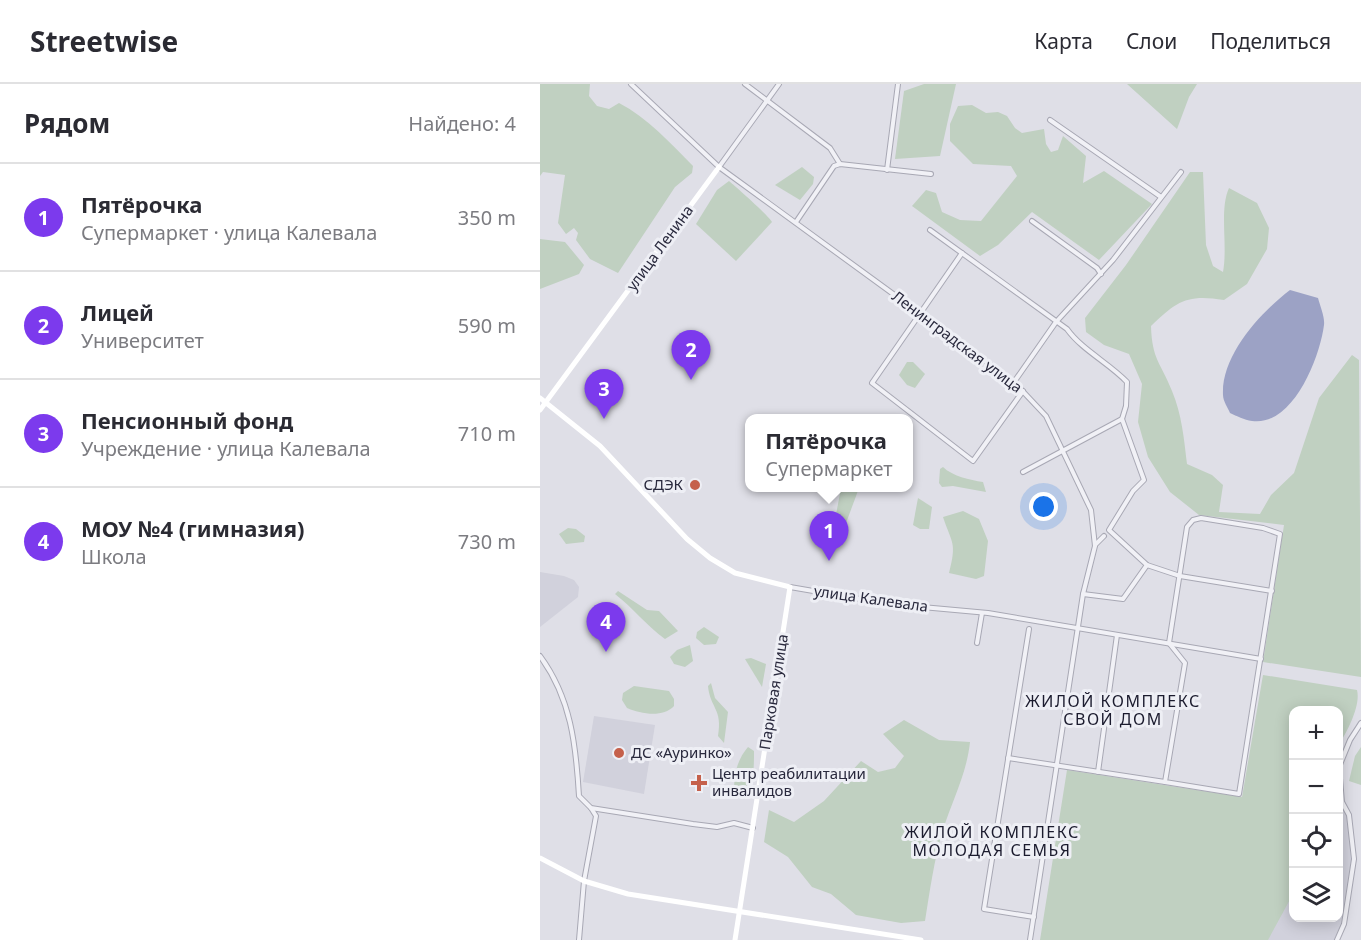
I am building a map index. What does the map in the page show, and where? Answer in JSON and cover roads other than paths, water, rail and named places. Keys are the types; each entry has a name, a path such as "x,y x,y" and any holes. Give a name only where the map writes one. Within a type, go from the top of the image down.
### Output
{"main road":[{"name":"улица Ленина","path":"540,410 719,167"},
{"name":"улица Калевала","path":"540,398 600,446 682,534 710,558 735,573 790,587"},
{"name":"Парковая улица","path":"735,940 790,587"},
{"path":"540,858 584,881 627,894 921,940"}],"street":[{"name":"Ленинградская улица","path":"631,84 719,167 1014,382 1046,416 1065,452 1091,510 1095,546 1083,594 1030,940"},
{"path":"745,84 830,148 840,164"},
{"name":"улица Ленина","path":"719,167 779,84"},
{"path":"887,170 898,84"},
{"path":"1050,120 1161,197"},
{"path":"796,222 834,166 840,164 930,174"},
{"path":"1014,382 1056,322 1101,274 1181,172"},
{"path":"1032,221 1097,268 1101,274"},
{"path":"930,230 1056,322 1127,382 1122,419 1144,480 1133,491 1109,530 1147,565 1180,576 1272,591"},
{"path":"912,414 872,383 962,254"},
{"path":"913,415 973,461 1023,391"},
{"path":"1023,472 1065,452 1122,419"},
{"path":"1008,758 1239,794 1280,534 1263,528 1201,518 1193,520 1187,527 1169,643 1185,663 1165,782"},
{"path":"1095,546 1104,536"},
{"path":"1083,594 1123,599 1147,565"},
{"name":"улица Калевала","path":"790,587 889,604 981,613 1261,659"},
{"path":"977,643 981,613"},
{"path":"1032,621 984,909 1034,917"},
{"path":"1098,772 1117,635"},
{"path":"540,656 556,679 570,718 579,796 596,816 584,881 579,940"},
{"path":"1337,940 1344,924 1354,859 1349,815 1342,802 1339,767 1350,740 1361,723"},
{"path":"591,808 693,824 722,826 734,823 753,828"}],"water":[{"path":"1290,290 1318,298 1324,322 1317,354 1302,387 1292,402 1280,413 1267,420 1243,419 1230,413 1224,400 1224,380 1229,365 1236,350 1256,322"}],"place":[{"name":"Лицей","path":"691,380"},
{"name":"Пенсионный фонд","path":"604,419"},
{"name":"СДЭК","path":"695,485"},
{"name":"Пятёрочка","path":"829,561"},
{"name":"МОУ №4 (гимназия)","path":"606,652"},
{"name":"ДС «Ауринко»","path":"619,753"},
{"name":"Центр реабилитации инвалидов","path":"699,783"}],"district":[{"name":"ЖИЛОЙ КОМПЛЕКС СВОЙ ДОМ","path":"1113,710"},
{"name":"ЖИЛОЙ КОМПЛЕКС МОЛОДАЯ СЕМЬЯ","path":"992,841"}]}
